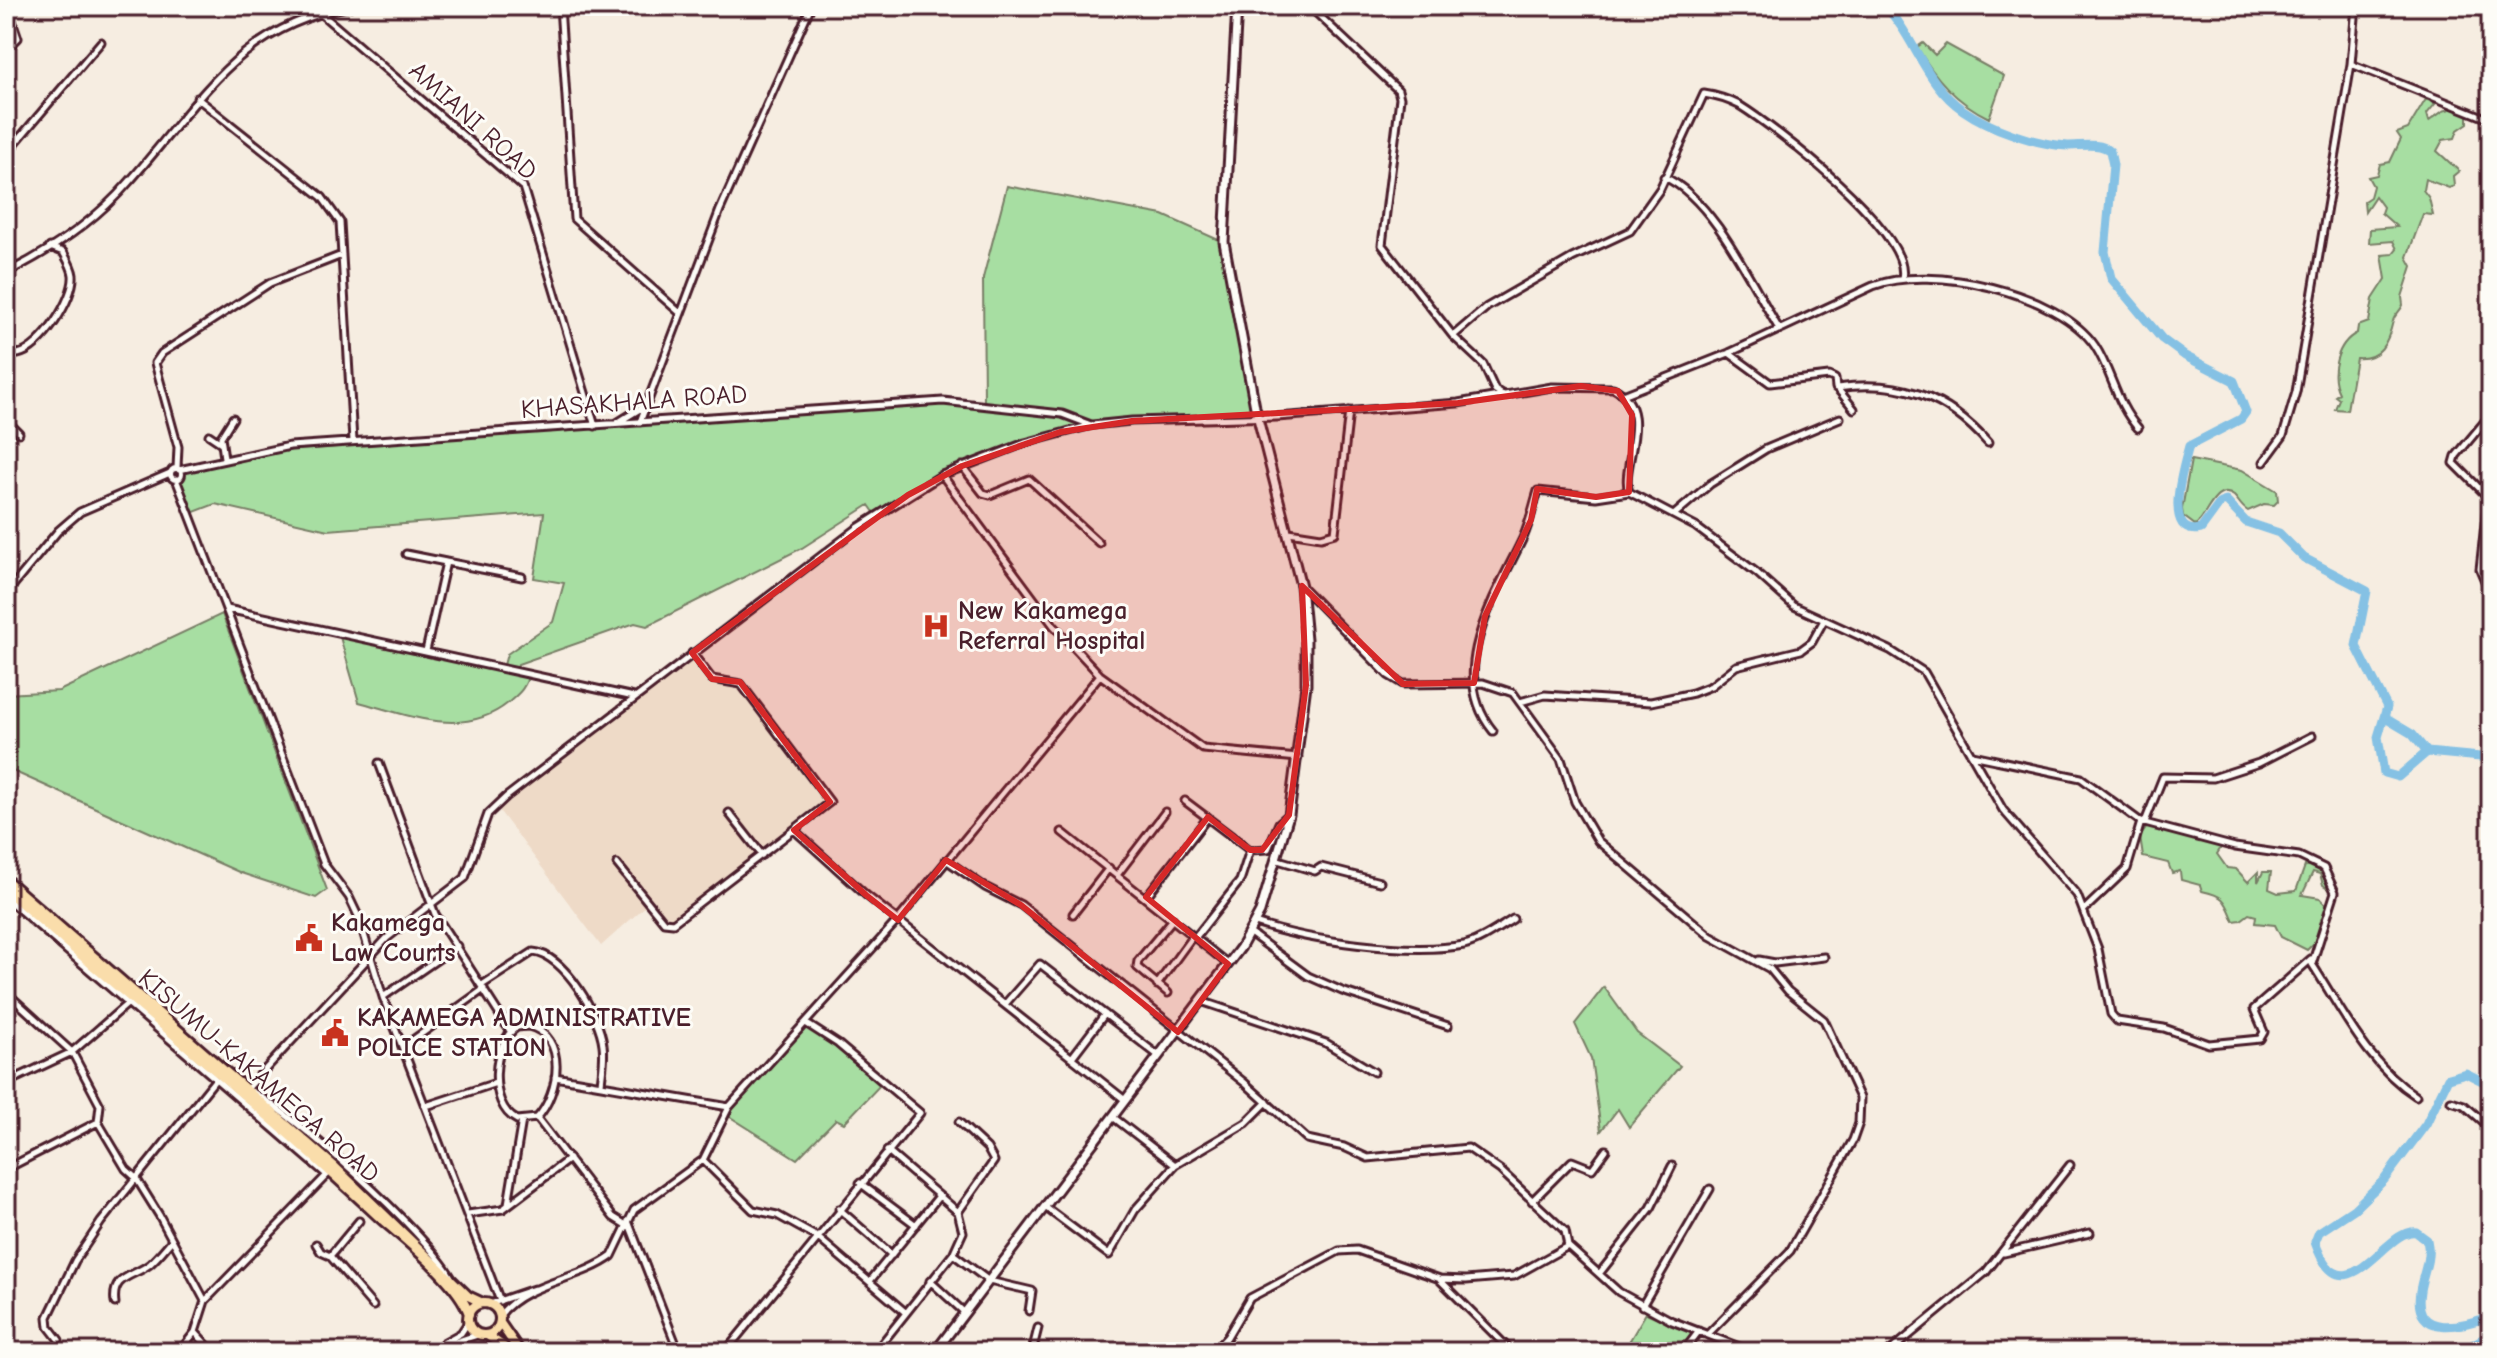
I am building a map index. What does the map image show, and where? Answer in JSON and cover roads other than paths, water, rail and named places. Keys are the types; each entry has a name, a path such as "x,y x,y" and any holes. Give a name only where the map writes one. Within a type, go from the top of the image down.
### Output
{"highway":[{"name":"KISUMU-KAKAMEGA ROAD","path":"6,880 388,1215 474,1300 491,1303 500,1318"},
{"name":"KISUMU-KAKAMEGA ROAD","path":"6,890 431,1267 464,1302 469,1318 484,1335"},
{"path":"469,1318 491,1303"},
{"path":"511,1352 484,1335 500,1318 506,1336 520,1352"}],"main road":[{"path":"935,1352 1250,933 1278,860 1289,815 1306,685 1301,586 1257,415 1224,242 1237,6"}],"street":[{"path":"6,50 18,38 7,6"},
{"path":"6,273 50,247 128,184 216,77 275,31 319,12 351,6"},
{"path":"560,6 574,219 679,312"},
{"path":"640,422 643,406 679,312 811,6"},
{"path":"1309,6 1398,90 1382,245 1453,336 1483,364 1495,390 1503,395"},
{"path":"2264,462 2283,436 2296,392 2351,64 2356,6"},
{"name":"AMIANI ROAD","path":"319,12 523,187 595,426"},
{"path":"6,154 101,42"},
{"path":"2351,64 2491,120"},
{"path":"1453,336 1487,307 1572,258 1630,231 1649,209 1704,94 1722,97 1749,112 1829,173 1883,229 1904,264 1902,278"},
{"path":"197,98 322,197 340,222 353,441"},
{"path":"1664,177 1679,183 1707,210 1779,329"},
{"path":"6,349 18,354 33,347 67,304 72,287 70,266 63,252 50,247"},
{"path":"6,253 15,269"},
{"path":"176,479 180,476 178,447 155,363 162,353 270,283 343,255"},
{"path":"1623,395 1729,353 1873,286 1902,278 1927,276 1994,288 2059,317 2095,345 2122,406 2138,428"},
{"path":"1729,353 1770,383 1829,376 1835,379 1837,388 1854,409"},
{"path":"247,1089 370,955 470,871 492,810 859,527 942,475 962,466 1025,443 1092,425 1257,415 1277,417 1458,403 1581,386 1613,388 1623,395 1635,430 1627,479 1629,492"},
{"path":"1837,388 1895,389 1933,397 1959,413 1988,443"},
{"name":"KHASAKHALA ROAD","path":"178,469 279,447 943,401 1062,414 1092,425"},
{"path":"615,424 643,406"},
{"path":"1289,532 1321,537 1335,533 1349,410"},
{"path":"2491,414 2454,463 2488,497 2480,569 2491,595"},
{"path":"224,458 221,437 233,418"},
{"path":"1675,514 1710,484 1756,455 1840,418"},
{"path":"6,420 19,433"},
{"path":"209,435 221,444"},
{"path":"962,466 983,493 990,495 1029,479 1099,543"},
{"path":"6,594 58,531 80,512 178,469"},
{"path":"170,473 176,479 324,864 353,905 383,997 468,1214 491,1303 550,1284"},
{"path":"942,475 1054,626 1100,675 1203,749 1298,758"},
{"path":"1493,731 1479,713 1474,683 1485,616 1531,520 1538,491 1596,497 1629,492 1675,514 1757,573 1794,606 1823,622 1890,650 1924,672 1971,755 2003,810 2077,895 2085,909 2109,991 2111,1014 2117,1021 2164,1028 2209,1044 2260,1039 2264,1032 2254,1009 2311,959 2335,892 2324,868 2299,856 2235,847 2143,822 2081,778 1971,755"},
{"path":"406,554 522,577"},
{"path":"426,651 446,562"},
{"path":"1301,586 1388,675 1403,684 1474,683 1505,689 1520,702 1561,759 1575,802 1598,841 1710,936 1758,960 1824,1020 1856,1085 1860,1098 1859,1123 1823,1197 1790,1251 1708,1334"},
{"path":"227,609 635,698"},
{"path":"1520,702 1545,695 1651,702 1693,693 1711,686 1736,666 1756,664 1801,650 1812,642 1823,622"},
{"path":"617,864 664,922 669,923 830,802 741,684 712,679 692,653"},
{"path":"500,1318 509,1305 612,1256 627,1223 643,1202 703,1160 729,1107 898,920 1100,675"},
{"path":"2085,909 2127,869 2163,777 2213,778 2259,763 2312,736"},
{"path":"379,763 432,904 510,1031"},
{"path":"1185,801 1250,850 1268,849 1279,823 1289,815"},
{"path":"1117,875 1165,812"},
{"path":"729,813 762,855"},
{"path":"1146,897 1208,817"},
{"path":"794,830 898,920 1125,1100"},
{"path":"1062,832 1228,964"},
{"path":"1157,985 1240,881 1250,850"},
{"path":"946,860 985,887 1021,905 1267,1102 1307,1139 1344,1147 1368,1158 1468,1148 1500,1170 1565,1231 1568,1246 1642,1306 1752,1352"},
{"path":"1278,860 1315,871 1321,867 1380,882"},
{"path":"1073,914 1109,868"},
{"path":"6,898 126,1005 329,1174 262,1247 205,1301 195,1332 179,1352"},
{"path":"1168,993 1138,969 1138,961 1173,919"},
{"path":"1255,923 1316,940 1436,948 1466,944 1513,919"},
{"path":"1250,933 1308,976 1342,991 1448,1026"},
{"path":"383,997 457,946"},
{"path":"403,1047 533,952 551,958 571,980 595,1017 603,1045 601,1084"},
{"path":"1758,960 1775,963 1824,957"},
{"path":"2311,959 2370,1053 2388,1075 2416,1096"},
{"path":"1006,1003 1040,964 1159,1056"},
{"path":"93,966 98,980"},
{"path":"6,992 72,1052 100,1105 98,1122 126,1169 136,1178 205,1301"},
{"path":"1201,1001 1326,1043 1374,1072"},
{"path":"6,1083 72,1052 126,1005"},
{"path":"1073,1056 1105,1014"},
{"path":"725,1352 860,1183 919,1115 919,1109 838,1044 807,1024"},
{"path":"528,1026 549,1034 553,1043 555,1077 547,1104 537,1118 522,1120 510,1116 502,1107 496,1083 503,1046 510,1031 528,1026"},
{"path":"555,1077 729,1107"},
{"path":"59,1340 48,1323 54,1300 87,1241 215,1080"},
{"path":"426,1106 496,1083"},
{"path":"2451,1101 2464,1105 2491,1128"},
{"path":"1045,1207 1109,1255 1135,1210 1175,1165 1246,1123 1267,1102"},
{"path":"1113,1117 1175,1165"},
{"path":"537,1118 613,1217 627,1223 679,1352"},
{"path":"508,1205 522,1120"},
{"path":"6,1169 98,1122"},
{"path":"958,1212 994,1161 987,1148 959,1122"},
{"path":"1532,1201 1572,1161 1592,1169 1606,1150"},
{"path":"875,1352 953,1254 963,1232 958,1212 887,1151"},
{"path":"468,1214 500,1211 569,1159"},
{"path":"703,1160 753,1210 777,1215 817,1237 905,1312"},
{"path":"1889,1352 1986,1272 2070,1165"},
{"path":"1599,1274 1651,1208 1672,1166"},
{"path":"860,1183 916,1225"},
{"path":"1642,1306 1710,1189"},
{"path":"870,1281 939,1196"},
{"path":"839,1209 892,1255"},
{"path":"330,1256 359,1221"},
{"path":"2003,1253 2090,1233"},
{"path":"115,1303 118,1284 127,1274 150,1263 172,1240"},
{"path":"316,1244 373,1306"},
{"path":"1213,1352 1227,1337 1250,1298 1263,1288 1339,1251 1366,1252 1440,1279 1514,1276 1568,1246"},
{"path":"953,1254 989,1281 1032,1291 1029,1311"},
{"path":"1440,1279 1512,1352"},
{"path":"930,1281 965,1313"},
{"path":"424,1352 454,1337 469,1318"},
{"path":"1032,1352 1038,1328"},
{"path":"1683,1352 1699,1331"},
{"path":"195,1332 213,1352"},
{"path":"424,1352 484,1335"}],"waterway":[{"path":"1885,6 1939,87 1963,110 1986,123 2028,139 2055,145 2096,145 2110,151 2113,165 2105,252 2111,278 2162,339 2185,356 2234,381 2246,412 2241,419 2189,446 2178,498 2182,522 2189,529 2201,529 2220,503 2226,501 2246,522 2279,533 2304,558 2367,591 2356,646 2387,707 2378,737 2384,773 2398,777 2427,752 2491,758"},
{"path":"2385,718 2412,734 2427,752"},
{"path":"2491,1077 2482,1081 2466,1073 2448,1078 2426,1124 2384,1180 2354,1209 2319,1232 2315,1242 2326,1265 2338,1274 2351,1273 2365,1266 2404,1234 2416,1232 2427,1240 2428,1246 2420,1291 2420,1307 2424,1317 2442,1326 2491,1316"},
{"path":"2460,1352 2491,1334"}],"place":[{"name":"New Kakamega Referral Hospital","path":"936,626"},
{"name":"Kakamega Law Courts","path":"309,938"},
{"name":"KAKAMEGA ADMINISTRATIVE POLICE STATION","path":"335,1033"}]}
